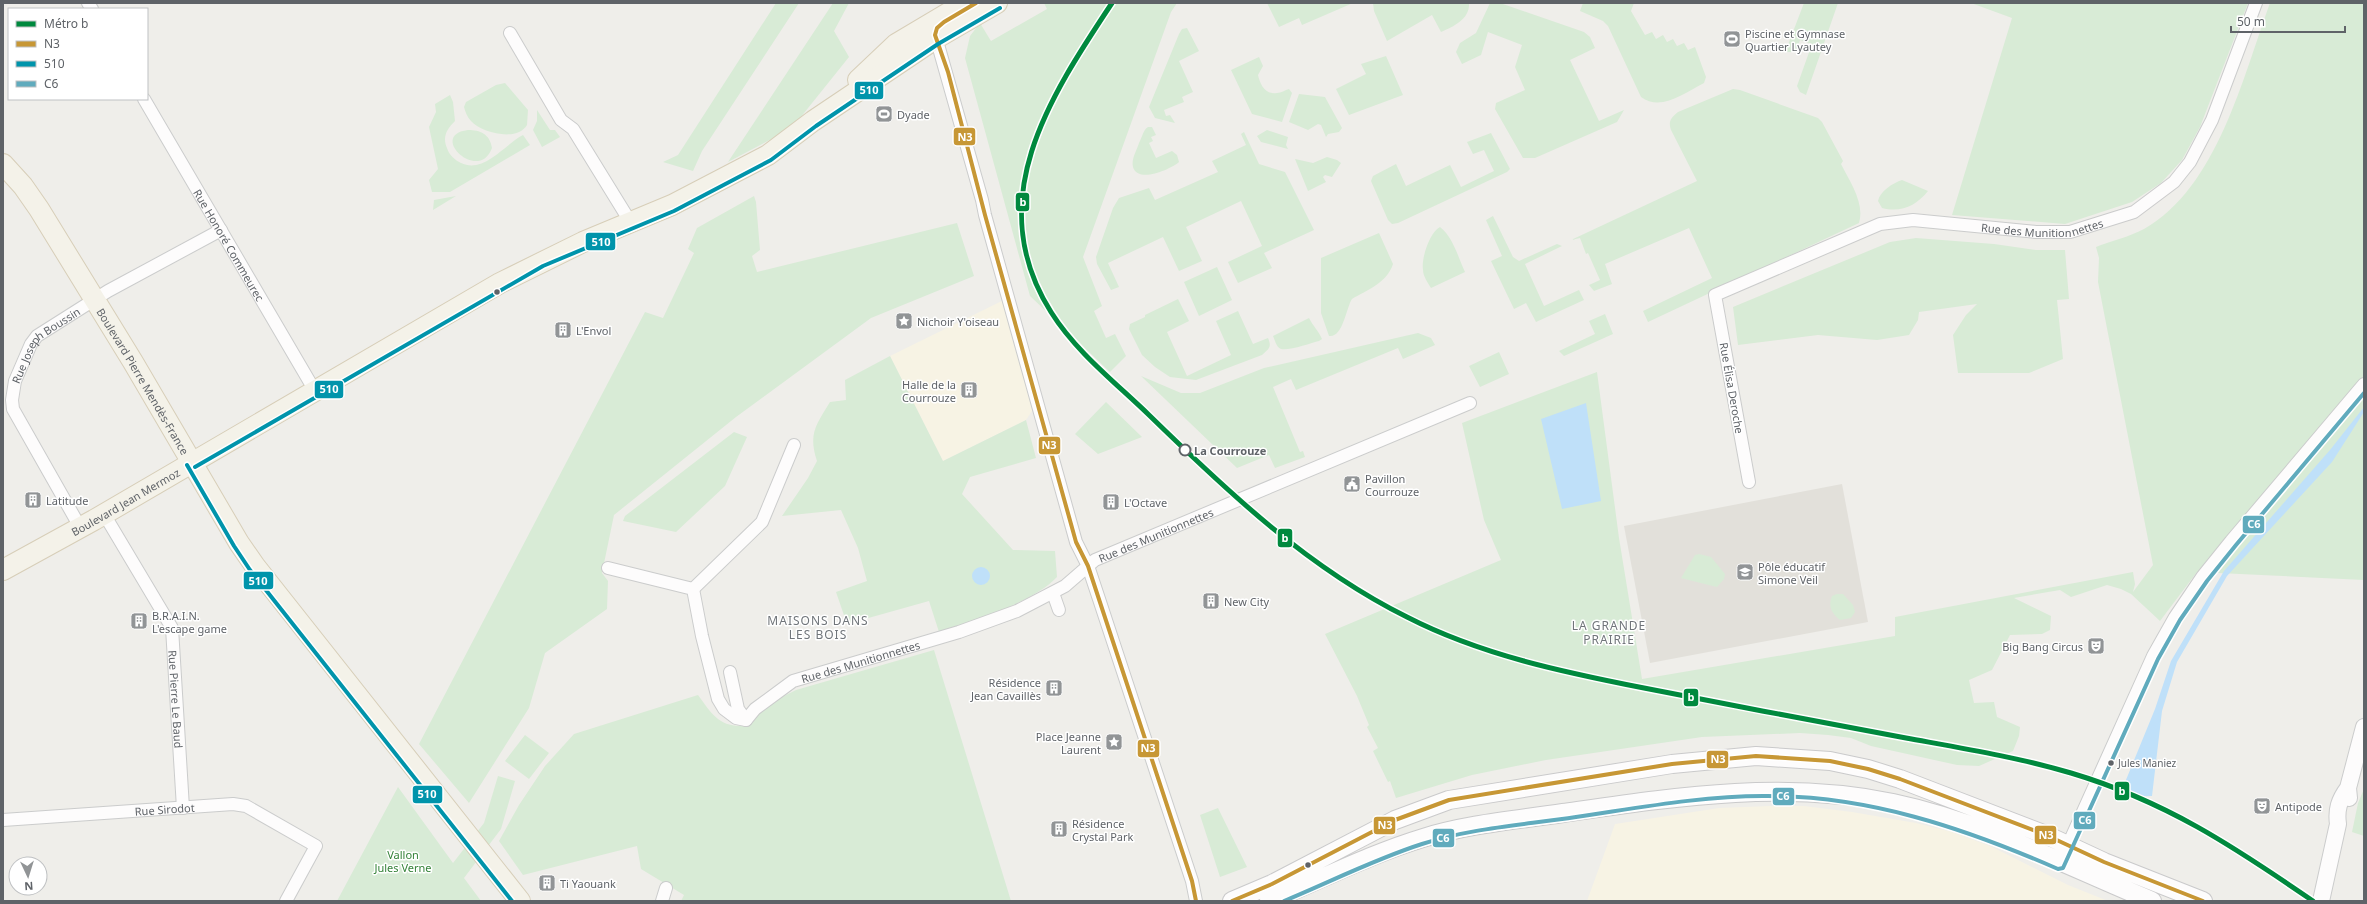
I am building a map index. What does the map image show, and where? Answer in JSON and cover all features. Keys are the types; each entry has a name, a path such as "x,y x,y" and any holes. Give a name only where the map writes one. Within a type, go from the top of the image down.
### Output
{"main road":[{"name":"Boulevard Jean Mermoz","path":"813,121 881,60 896,44 965,3"},
{"name":"Boulevard Jean Mermoz","path":"3,570 104,514 540,261 672,205 718,183 768,155 813,121 935,39 997,3"},
{"name":"Boulevard Pierre Mendès-France","path":"3,164 31,197 192,462 238,543 254,566 381,724 520,901"},
{"path":"1232,901 1293,874 1394,820 1439,803 1486,793 1672,764 1735,757 1795,757 1830,761 1868,769 1926,787 2068,845 2104,862 2203,901"},
{"path":"1269,901 1398,846 1448,831 1676,797 1715,793 1780,791 1824,793 1893,804 1950,819 2015,843 2152,901"}],"street":[{"name":"Boulevard Jean Mermoz","path":"881,60 897,47 906,43 935,39 937,28 944,22 976,3"},
{"name":"Rue des Munitionnettes","path":"1715,295 1880,224 1913,220 2036,232 2070,232 2134,212 2174,182 2193,156 2212,120 2256,3"},
{"path":"510,33 561,120 573,128 631,223"},
{"path":"935,39 948,72 1054,470 1076,542 1088,566 1192,881 1196,901"},
{"name":"Rue Honoré Commeurec","path":"145,100 315,391"},
{"name":"Rue Joseph Boussin","path":"80,527 16,417 12,400 15,381 34,340 94,301 221,230"},
{"name":"Rue Élisa Deroche","path":"1715,295 1749,482"},
{"path":"2068,845 2153,656 2175,617 2230,540 2364,384"},
{"name":"Rue des Munitionnettes","path":"744,721 755,709 792,681 959,632 1017,611 1053,593 1074,579 1095,560 1112,552 1470,403"},
{"path":"693,589 762,522 794,445"},
{"name":"Rue Pierre Le Baud","path":"104,514 172,628 183,808"},
{"path":"608,568 693,589"},
{"path":"693,589 702,636 718,699 724,709 744,721"},
{"path":"1053,593 1059,610"},
{"path":"730,672 738,709 744,721"},
{"path":"2322,901 2338,824 2337,813 2340,801 2348,788 2364,727"},
{"name":"Rue Sirodot","path":"3,820 233,804 246,806 316,846 286,901"},
{"path":"662,901 666,888"}],"shaded area":[{"name":"Halle de la Courrouze","path":"1014,295 1042,396 1026,420 943,461 890,356"},
{"name":"Pôle éducatif Simone Veil","path":"1842,484 1868,622 1650,663 1624,526"},
{"path":"1804,806 1852,812 1916,823 1952,832 1990,846 2068,885 2108,901 1587,901 1615,824 1719,808"}],"green space":[{"path":"776,3 799,3 702,151 693,171 663,162 678,155"},
{"path":"833,3 849,3 834,31 849,57 792,128 728,162"},
{"path":"1044,3 1177,3 1171,12 1083,257 1102,306 1094,311 1106,338 1115,334 1126,356 1110,372 1030,296 965,58 970,36 980,23 991,41 1047,9"},
{"path":"1267,3 1353,3 1302,25 1299,18 1279,27"},
{"path":"1373,3 1469,3 1469,9 1464,18 1441,32 1432,15 1387,41 1374,11"},
{"path":"1490,3 1500,3 1584,32 1590,37 1595,48 1570,60 1599,121 1624,110 1617,122 1535,158 1523,158 1495,109 1496,103 1525,90 1515,67 1522,45 1488,32 1481,55 1462,64 1456,52 1460,43 1476,33"},
{"path":"1583,3 1634,3 1631,11 1645,35 1652,32 1656,39 1663,35 1667,42 1673,39 1677,46 1684,43 1688,50 1695,47 1706,77 1704,83 1681,96 1664,102 1656,103 1641,97 1608,26 1603,21 1580,11"},
{"path":"1804,3 1838,3 1806,95 1800,92 1797,86 1812,44 1800,40 1796,52 1787,52 1786,50"},
{"path":"1971,3 2248,3 2200,127 2182,160 2161,183 2132,202 2065,224 1952,215 2012,18"},
{"path":"2270,3 2364,3 2364,580 2197,572 2160,621 2131,594 2107,585 2071,597 2060,590 2014,598 2051,616 2050,630 2042,634 2010,635 1992,670 1969,680 1974,703 1994,702 1997,717 2020,727 2019,736 2013,751 1979,766 1957,765 1871,746 1851,738 1828,735 1800,733 1702,737 1546,760 1472,775 1396,798 1390,781 1388,782 1373,751 1378,748 1367,727 1369,725 1357,696 1325,634 1501,560 1484,520 1462,423 1597,372 1619,538 1642,679 1895,636 1895,617 2133,572 2135,584 2133,592 2153,565 2098,282 2099,258 2096,247 2144,229 2169,211 2191,187 2209,159 2238,96"},
{"path":"1187,28 1199,51 1179,61 1193,92 1182,97 1184,102 1164,110 1166,116 1170,115 1175,123 1155,118 1149,107 1179,34 1182,29"},
{"path":"1386,56 1403,95 1349,115 1336,89 1366,74 1361,64"},
{"path":"1259,57 1263,66 1258,75 1260,82 1266,91 1280,93 1289,89 1292,93 1282,122 1252,114 1231,70"},
{"path":"505,83 528,110 527,125 516,133 499,134 476,125 468,118 464,107 466,102 496,85"},
{"path":"1733,89 1740,90 1818,118 1822,122 1843,161 1841,164 1856,193 1860,208 1859,223 1648,322 1643,311 1712,278 1689,228 1605,264 1612,284 1594,291 1589,285 1600,280 1588,253 1586,254 1580,238 1571,240 1697,181 1671,130 1671,120 1678,112"},
{"path":"1299,94 1325,97 1342,128 1339,132 1328,134 1326,137 1321,125 1318,124 1308,130 1289,122"},
{"path":"450,95 453,102 455,121 446,133 445,140 449,153 459,162 470,165 478,165 494,156 523,135 530,145 450,192 432,192 429,180 438,169 429,127 436,112 435,104"},
{"path":"537,110 550,130 555,130 560,137 542,147 533,130 537,121"},
{"path":"1148,127 1152,127 1156,135 1151,137 1153,141 1149,143 1156,158 1172,151 1177,155 1179,162 1155,174 1148,175 1136,172 1133,167 1133,161 1143,134"},
{"path":"468,130 480,132 489,139 492,148 486,158 477,161 468,159 460,154 454,147 453,140 457,134"},
{"path":"1267,130 1288,137 1286,145 1288,149 1261,142 1257,136"},
{"path":"1244,132 1259,164 1285,172 1314,230 1264,253 1272,268 1238,283 1228,262 1262,246 1241,201 1186,227 1202,261 1179,271 1163,237 1108,263 1119,287 1111,290 1097,264 1096,257 1113,208 1119,198 1149,188 1155,200 1218,172 1212,161 1246,145 1241,134"},
{"path":"1491,133 1510,169 1507,172 1398,223 1392,224 1388,220 1371,181 1373,176 1396,164 1406,186 1450,165 1461,187 1494,171 1484,150 1473,154 1467,142"},
{"path":"1327,157 1341,163 1332,177 1325,175 1323,177 1326,182 1308,191 1295,159 1313,163"},
{"path":"1902,180 1928,191 1918,201 1908,207 1896,210 1882,208 1878,201 1881,194 1891,185"},
{"path":"456,196 433,210 434,200"},
{"path":"754,196 756,202 760,250 752,256 757,272 957,223 974,276 871,318 736,417 614,515 602,573 608,581 607,609 545,653 529,708 469,803 419,744 645,312 663,318 694,253 688,249 697,228"},
{"path":"1493,216 1513,257 1519,261 1557,244 1562,246 1525,264 1544,306 1579,290 1584,300 1536,322 1526,303 1514,309 1491,261 1502,256 1486,220"},
{"path":"1440,227 1445,231 1452,242 1465,272 1431,288 1423,272 1423,259 1433,234"},
{"path":"1379,233 1393,264 1390,271 1376,285 1352,299 1341,328 1334,335 1329,336 1321,313 1321,258"},
{"path":"1916,238 1994,244 2036,250 2065,250 2069,299 2057,300 2063,359 2029,373 1958,373 1953,335 1966,315 1977,304 1919,312 1918,320 1909,335 1877,340 1818,335 1738,345 1733,307 1890,242"},
{"path":"1217,267 1232,300 1199,316 1184,282"},
{"path":"1178,299 1189,321 1167,332 1187,376 1231,355 1216,321 1238,311 1253,344 1268,338 1270,344 1269,348 1262,355 1196,380 1170,377 1155,367 1142,355 1129,329 1130,324"},
{"path":"1605,314 1613,334 1564,356 1559,351 1595,334 1589,321"},
{"path":"1309,318 1322,339 1289,349 1281,349 1278,347 1273,336"},
{"path":"1418,333 1431,338 1435,345 1403,359 1398,348 1296,390 1291,379 1273,387 1300,452 1303,451 1305,457 1275,468 1269,455 1237,468 1141,376 1181,393 1200,393 1264,368"},
{"path":"1499,352 1509,374 1480,387 1469,366"},
{"path":"890,356 943,461 1026,420 1036,458 970,477 962,494 1013,550 1055,551 1057,577 1046,586 1033,595 1002,610 939,632 929,601 847,624 836,592 867,581 858,548 841,510 782,516 808,478 817,461 814,452 813,437 817,424 830,402 846,400 845,380"},
{"path":"1106,402 1142,437 1098,454 1075,434"},
{"path":"734,432 747,437 725,486 676,532 623,521 625,516"},
{"path":"1699,554 1711,557 1725,574 1724,579 1717,587 1681,578 1695,555"},
{"path":"1843,594 1853,605 1855,612 1851,618 1840,620 1832,612 1830,603 1832,596"},
{"path":"934,650 1011,901 681,901 684,895 641,869 637,846 523,875 499,841 519,805 545,766 574,734 698,695 709,710 719,720 732,725 750,725 758,709 796,690"},
{"path":"525,735 549,753 529,779 505,761"},
{"name":"Vallon Jules Verne","path":"498,776 515,781 501,829 464,878 481,901 337,901 398,787 453,863 484,823"},
{"path":"2364,789 2364,836 2352,832 2358,803"},
{"path":"1218,808 1247,867 1220,877 1200,815"}],"water":[{"path":"1586,403 1601,501 1562,509 1541,419"},
{"path":"2364,407 2364,412 2332,462 2227,576 2177,662 2162,711 2152,796 2119,797 2155,709 2171,661 2224,571 2330,450"},
{"path":"977,567 985,567 990,572 988,583 985,585 977,585 972,580 972,572"}],"metro line":[{"name":"b","path":"1112,3 1066,76 1047,113 1032,152 1023,190 1022,230 1031,271 1051,312 1061,327 1084,354 1208,472 1302,552 1371,597 1407,617 1464,642 1523,661 1583,676 1808,720 1968,749 2051,767 2105,784 2168,811 2197,827 2255,862 2313,901"}],"transit line":[{"name":"N3","path":"976,3 944,22 937,28 935,35 948,72 985,215 1076,542 1088,566 1192,881 1196,901"},
{"name":"510","path":"195,467 543,266 674,211 771,160 816,126 938,44 1000,8"},
{"name":"C6","path":"1284,901 1404,850 1459,834 1670,803 1716,798 1763,796 1802,797 1840,801 1877,808 1951,828 1987,840 2058,869 2063,868 2158,659 2180,620 2207,581 2236,545 2364,393"},
{"name":"510","path":"187,465 234,546 250,570 512,901"},
{"name":"N3","path":"1232,901 1272,884 1395,820 1449,800 1672,764 1756,756 1830,761 1868,769 1900,779 2046,835 2104,862 2203,901"}],"place":[{"name":"Piscine et Gymnase Quartier Lyautey","path":"1732,39"},
{"name":"Dyade","path":"884,114"},
{"name":"Nichoir Y'oiseau","path":"904,321"},
{"name":"L'Envol","path":"563,330"},
{"name":"Halle de la Courrouze","path":"969,390"},
{"name":"La Courrouze","path":"1185,450"},
{"name":"Pavillon Courrouze","path":"1352,484"},
{"name":"Latitude","path":"33,500"},
{"name":"L'Octave","path":"1111,502"},
{"name":"Pôle éducatif Simone Veil","path":"1745,572"},
{"name":"New City","path":"1211,601"},
{"name":"B.R.A.I.N. L'escape game","path":"139,621"},
{"name":"Big Bang Circus","path":"2096,646"},
{"name":"Résidence Jean Cavaillès","path":"1054,688"},
{"name":"Place Jeanne Laurent","path":"1114,742"},
{"name":"Jules Maniez","path":"2111,763"},
{"name":"Antipode","path":"2262,806"},
{"name":"Résidence Crystal Park","path":"1059,829"},
{"name":"Ti Yaouank","path":"547,883"}],"district":[{"name":"MAISONS DANS LES BOIS","path":"818,627"},
{"name":"LA GRANDE PRAIRIE","path":"1609,632"}]}
